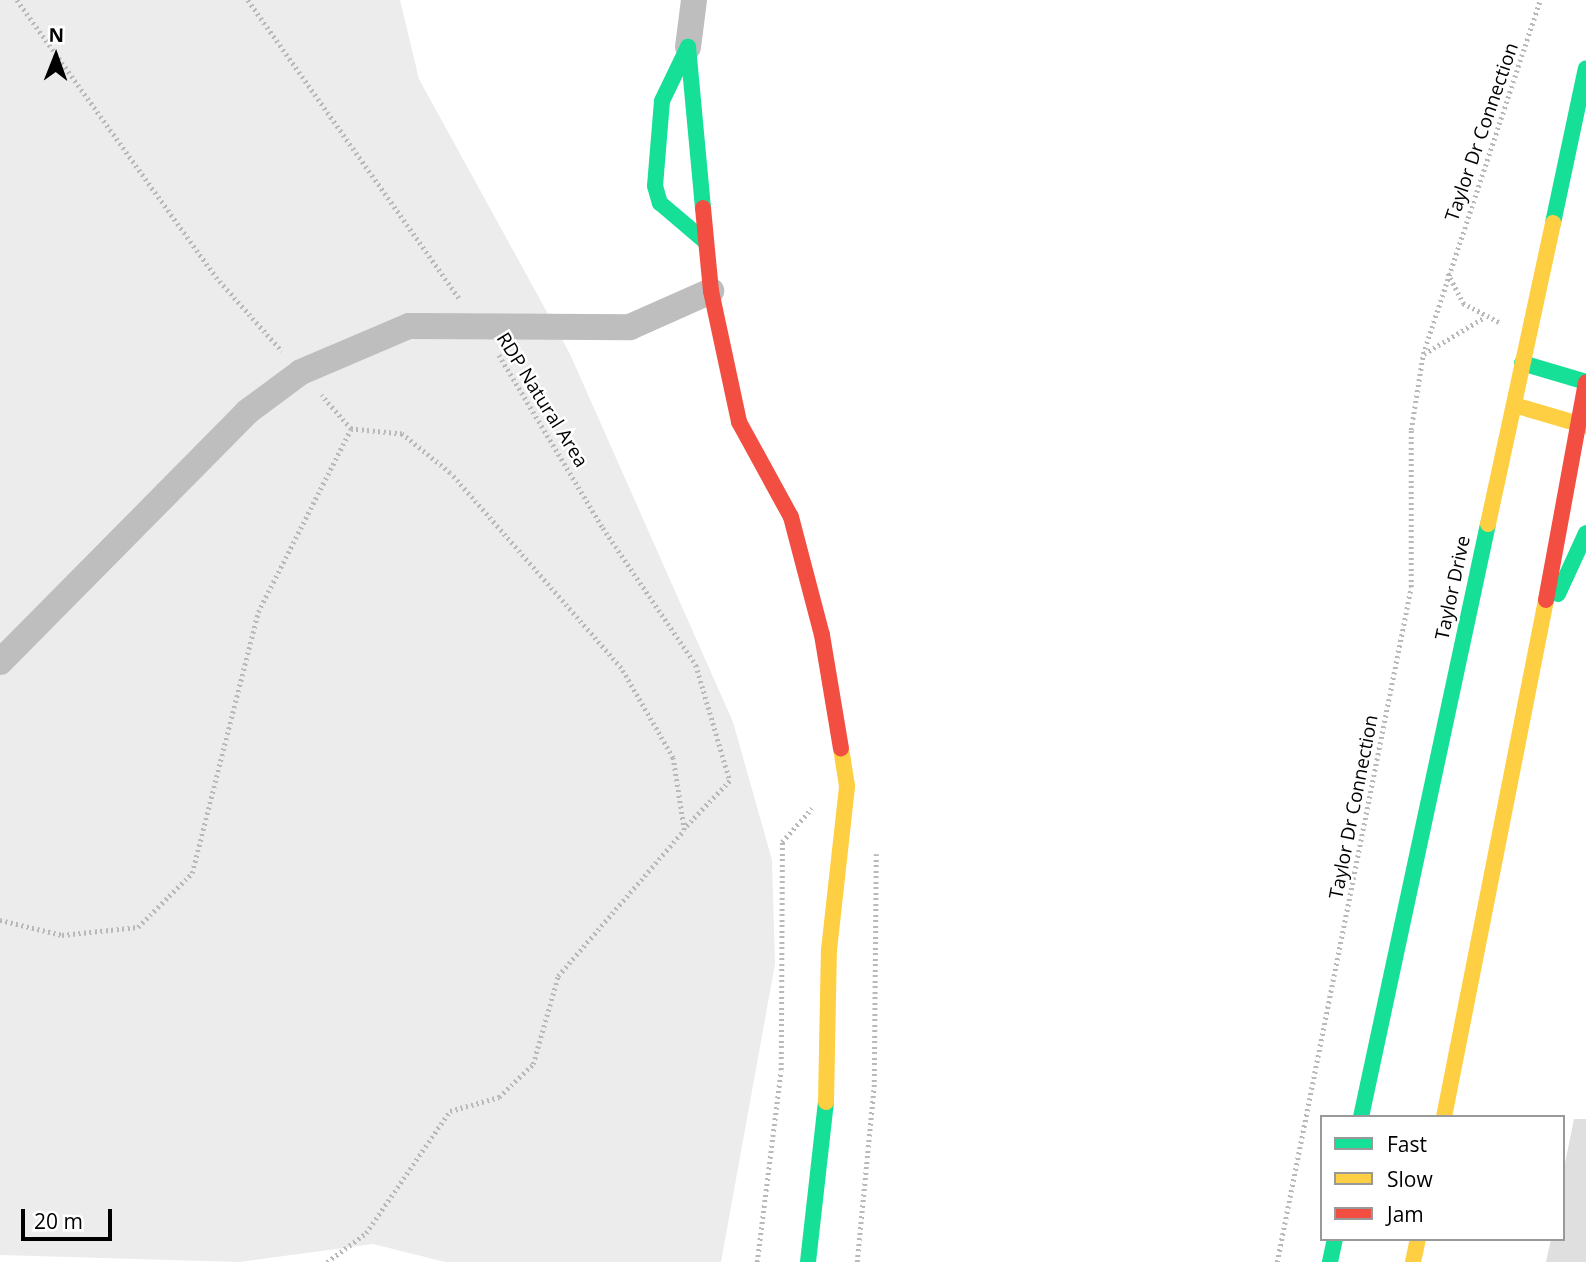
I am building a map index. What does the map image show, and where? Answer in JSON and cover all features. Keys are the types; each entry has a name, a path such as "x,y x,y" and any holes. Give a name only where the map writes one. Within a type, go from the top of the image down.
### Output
{"main road":[{"path":"688,47 662,101 655,186 660,203 706,242"},
{"path":"688,47 711,291 739,422 794,530 822,635 846,786 829,950 825,1127 808,1262"},
{"name":"Taylor Drive","path":"1361,1115 1586,68"},
{"path":"1444,1115 1489,911 1534,645 1582,425 1586,382 1522,363"},
{"path":"1514,405 1582,425"},
{"path":"1534,645 1586,533"},
{"path":"1330,1262 1335,1241"},
{"path":"1413,1262 1418,1241"}],"street":[{"path":"688,47 694,0"},
{"path":"0,662 247,412 301,372 409,326 630,327 711,291"}],"path":[{"name":"RDP Natural Area","path":"248,0 480,326 696,665 730,781 558,976 533,1064 499,1097 450,1111 366,1233 327,1262"},
{"name":"Taylor Dr Connection","path":"1277,1262 1411,587 1411,429 1423,354 1448,272 1541,0"},
{"path":"1448,272 1463,303 1483,318 1505,324 1504,330"},
{"path":"1423,354 1483,318"},
{"path":"351,429 402,434 450,473 621,668 673,758 684,830"},
{"path":"857,1262 874,1087 875,951"},
{"path":"757,1262 781,1070 780,953"}],"shaded area":[{"path":"0,0 400,0 419,79 570,354 733,722 772,860 775,964 721,1262 445,1262 373,1244 240,1262 0,1255"}],"building":[{"path":"1574,1119 1586,1119 1586,1262 1546,1262 1551,1241 1565,1241 1565,1163"}],"traffic: fast":[{"path":"703,208 688,47 662,101 655,186 660,203 706,242"},
{"path":"1553,223 1586,68"},
{"path":"1522,363 1586,382"},
{"path":"1361,1115 1488,524"},
{"path":"1558,594 1586,533"},
{"path":"808,1262 826,1102"},
{"path":"1330,1262 1335,1241"}],"traffic: slow":[{"path":"1488,524 1553,223"},
{"path":"1514,405 1586,426"},
{"path":"1444,1115 1546,600"},
{"path":"826,1102 829,950 847,786 841,748"},
{"path":"1413,1262 1418,1241"}],"traffic: jam":[{"path":"703,208 711,291 739,422 791,517 822,635 841,748"},
{"path":"1546,600 1586,383"}]}
